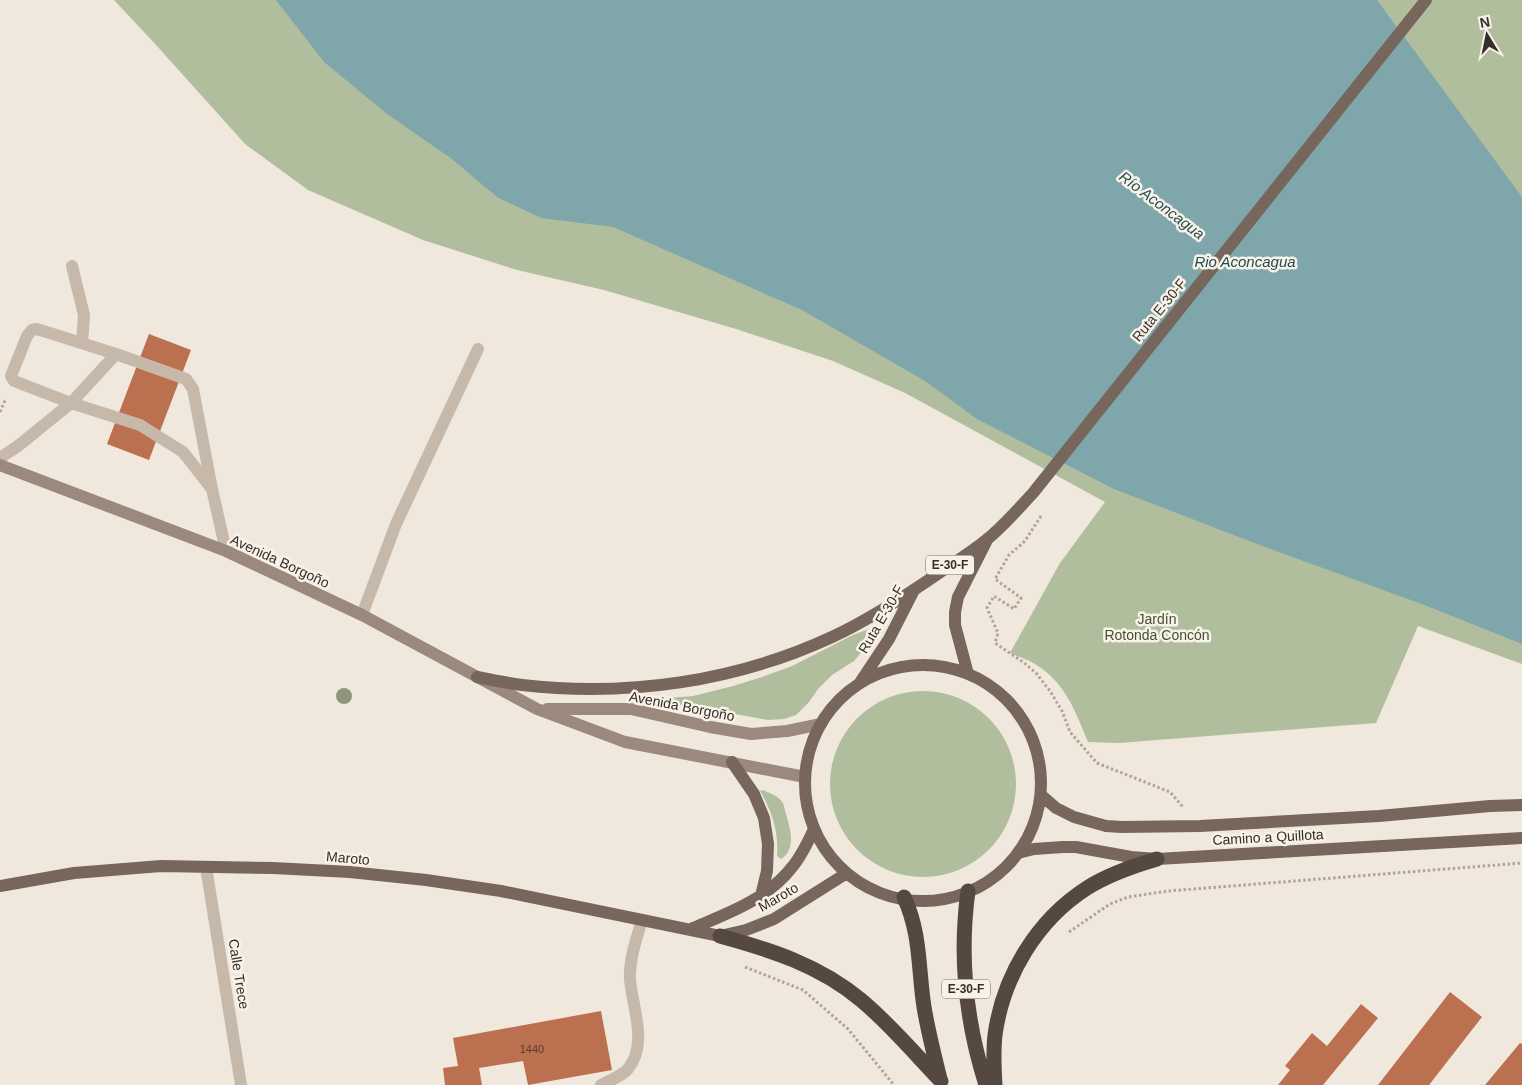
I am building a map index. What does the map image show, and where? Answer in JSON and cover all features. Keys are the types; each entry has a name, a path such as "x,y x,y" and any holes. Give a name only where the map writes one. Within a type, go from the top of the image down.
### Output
{"highway":[{"path":"995,1085 993,1062 1000,1010 1007,986 1018,963 1032,941 1048,921 1087,888 1125,869 1157,859"},
{"name":"E-30-F","path":"968,891 964,923 964,971 971,1029 986,1085"},
{"name":"E-30-F","path":"904,897 912,914 918,939 924,1007 942,1083"},
{"path":"720,936 778,953 808,966 837,982 881,1018 942,1083"}],"main road":[{"name":"Ruta E-30-F","path":"858,685 889,639 914,590 986,540 1033,493 1426,0"},
{"name":"Avenida Borgoño","path":"0,466 226,551 362,616 536,709 626,742 805,776"},
{"name":"Ruta E-30-F","path":"968,674 955,626 955,612 958,597 986,540"},
{"path":"477,677 521,685 610,689 700,680 788,655 832,637 874,615 914,590"},
{"name":"E-30-F","path":"912,665 950,668 968,674 994,688 1012,705 1026,725 1036,747 1041,771 1041,795 1037,816 1029,835 1018,853 1003,870 968,891 941,899 918,900 877,891 861,883 833,860 822,845 814,829 807,804 805,776 810,749 821,724 837,702 858,685 875,675 912,665"},
{"name":"Avenida Borgoño","path":"536,709 631,709 710,727 751,734 787,731 821,724"},
{"path":"732,762 754,794 764,818 768,844 767,871 761,896"},
{"name":"Camino a Quillota","path":"1041,795 1056,808 1074,817 1106,826 1200,826 1380,816 1522,805"},
{"name":"Maroto","path":"690,929 744,906 778,883 793,867 814,829"},
{"name":"Camino a Quillota","path":"1018,853 1063,846 1123,856 1157,859 1522,838"},
{"name":"Maroto","path":"0,886 74,873 161,866 274,868 350,872 426,880 519,894 720,936 746,930 774,919 847,873"}],"street":[{"path":"72,266 84,315 82,343"},
{"path":"212,489 183,452 140,425 71,403 14,381 11,372 27,336 32,330 37,329 116,354 186,380 193,389 226,551"},
{"path":"362,616 396,524 478,349"},
{"path":"0,458 18,446 71,403 116,354"},
{"name":"Calle Trece","path":"206,867 242,1085"},
{"path":"601,1085 627,1070 637,1052 638,1025 630,979 632,951 642,920"}],"path":[{"path":"1033,493 1047,506 1025,541 1009,555 995,579 1021,598 1014,609 994,596 987,608 998,633 995,643 1036,673 1062,711 1070,732 1097,763 1170,792 1200,826"},
{"path":"1067,934 1110,904 1128,897 1168,891 1522,864"},
{"path":"736,965 803,990 848,1029 894,1085"}],"green space":[{"name":"Rio Aconcagua","path":"114,0 1522,0 1522,664 1418,626 1376,723 1119,743 1088,742 1069,700 1056,681 1035,664 1010,653 1060,563 1105,502 905,393 833,361 736,329 604,290 517,270 423,240 308,190 245,144"},
{"path":"869,629 872,632 864,649 854,661 832,675 796,715 784,719 768,720 669,704 669,698 693,696 733,686 792,666 853,635"},
{"path":"932,691 959,698 975,706 989,718 1001,732 1009,748 1015,766 1015,802 1009,820 1001,836 989,850 975,862 959,870 941,876 914,877 887,870 871,862 845,836 831,802 830,775 837,748 845,732 871,706 905,692"},
{"path":"763,790 779,798 783,803 789,826 791,844 786,855 781,859 777,856 774,822 760,791"}],"water":[{"name":"Rio Aconcagua","path":"276,0 1377,0 1522,197 1522,644 1427,606 1114,489 977,419 925,381 802,310 613,227 541,218 497,197 452,159 387,114 324,62"}],"building":[{"path":"149,334 191,350 149,460 107,444"},
{"path":"1450,992 1482,1017 1429,1085 1378,1085"},
{"path":"1361,1004 1378,1018 1323,1085 1278,1085 1290,1070 1285,1066 1312,1033 1327,1046"},
{"path":"601,1011 612,1070 528,1085 523,1061 479,1068 482,1085 445,1085 443,1068 458,1066 453,1038"},
{"path":"1520,1043 1522,1044 1522,1085 1485,1085"}],"water label":[{"name":"Río Aconcagua","path":"1162,205"}],"park label":[{"name":"Jardín Rotonda Concón","path":"1157,628"}]}
